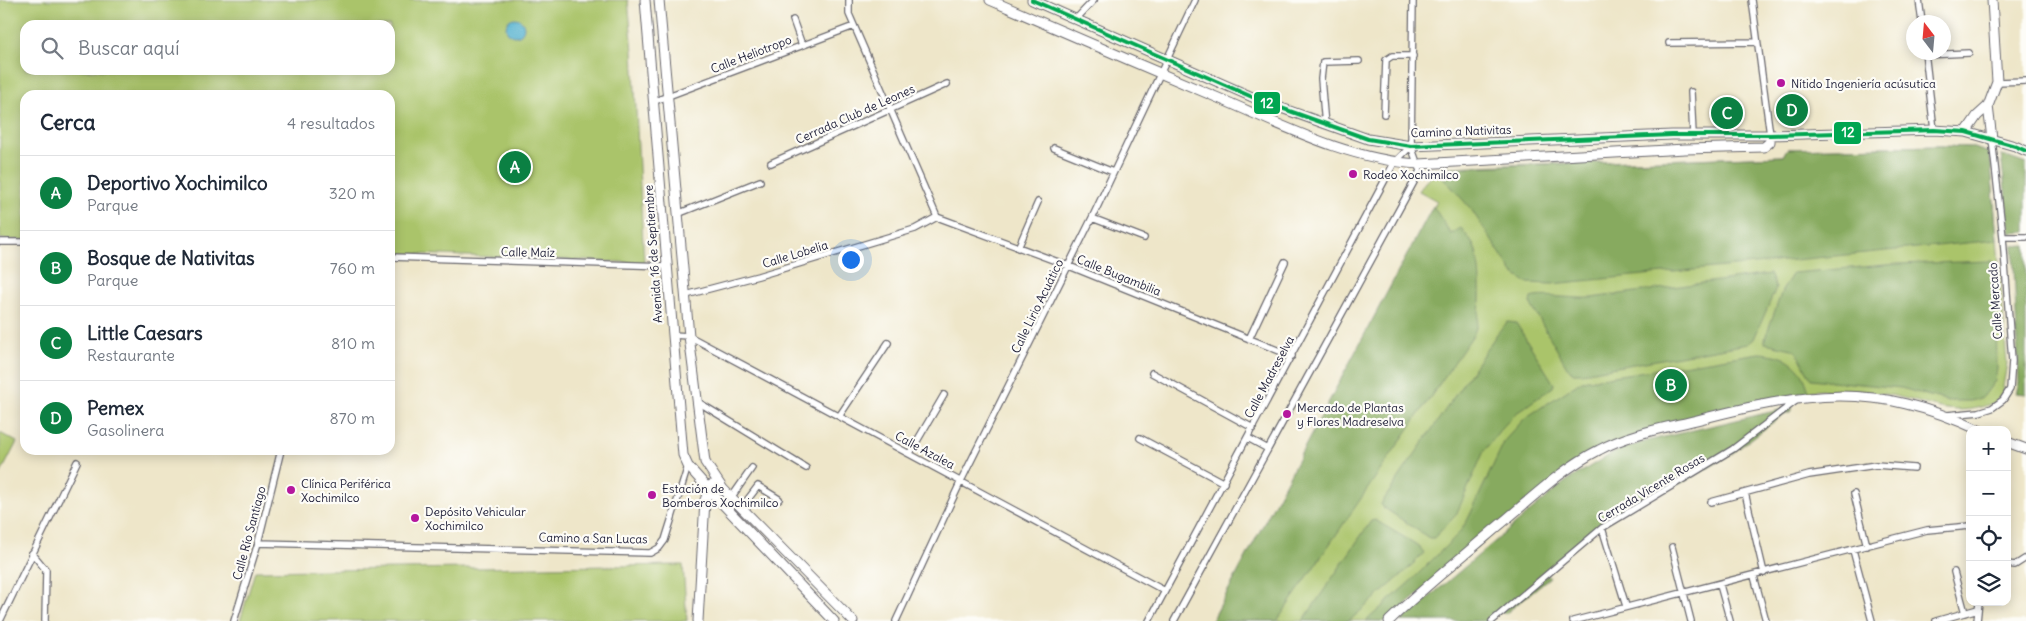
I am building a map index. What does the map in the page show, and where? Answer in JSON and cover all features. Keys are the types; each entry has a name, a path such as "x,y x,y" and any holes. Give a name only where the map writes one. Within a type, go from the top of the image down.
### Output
{"main road":[{"name":"Avenida 16 de Septiembre","path":"645,0 655,102 681,444 688,466 834,621"},
{"path":"658,0 669,96 690,336 703,450 707,467 715,480 731,498 853,621"},
{"path":"990,0 1160,73 1360,155 1394,163 1419,164 1685,149 1764,147 1770,142 1770,135"},
{"name":"Camino a Nativitas","path":"1032,0 1259,100 1368,139 1411,146 1693,135 1770,135 1934,130 1966,132 2026,151"},
{"path":"1966,132 1977,116 1988,106 1998,82 1992,0"},
{"path":"646,13 660,12"},
{"path":"1988,106 1992,139"},
{"path":"1389,621 1561,474 1599,450 1632,436 1758,404 1802,397 1840,395 1875,398 1947,415 1971,426"},
{"path":"2011,443 2026,449"},
{"path":"698,621 705,500 711,492 715,480"}],"street":[{"path":"849,0 849,14 937,217"},
{"path":"1076,19 1094,0"},
{"name":"Calle Lirio Acuático","path":"896,621 961,481 1092,218 1195,0"},
{"path":"1174,621 1420,171 1411,146 1413,0"},
{"path":"1752,0 1770,135"},
{"path":"1919,0 1921,15"},
{"path":"793,20 802,45"},
{"name":"Calle Heliotropo","path":"655,102 854,26"},
{"path":"1669,43 1758,42"},
{"path":"1951,54 1969,54"},
{"path":"1384,114 1386,60 1392,56 1413,56"},
{"path":"1325,125 1321,79 1323,62 1359,60"},
{"path":"1927,60 1934,130"},
{"path":"1998,82 2026,81"},
{"name":"Cerrada Club de Leones","path":"771,163 947,84"},
{"path":"1691,92 1693,135"},
{"name":"Calle Mercado","path":"1947,415 1980,412 1992,408 2004,400 2010,389 2012,361 2003,237 1992,139"},
{"name":"Calle Madreselva","path":"1149,621 1254,428 1394,163 1411,146"},
{"path":"1054,148 1114,172"},
{"path":"680,213 760,180"},
{"path":"1018,248 1038,202"},
{"name":"Calle Bugambilia","path":"937,217 1068,266 1292,356"},
{"name":"Calle Lobelia","path":"686,295 758,276 906,231 937,217"},
{"path":"1092,218 1144,238"},
{"path":"2003,237 2026,237"},
{"path":"0,242 20,242"},
{"name":"Calle Maíz","path":"395,257 666,266"},
{"path":"1249,339 1285,262"},
{"name":"Calle Azalea","path":"672,335 690,336 1165,591"},
{"path":"840,415 888,343"},
{"path":"1152,373 1254,428"},
{"path":"910,453 944,395"},
{"name":"Cerrada Vicente Rosas","path":"1492,621 1602,528 1734,449 1802,397"},
{"path":"698,402 806,468"},
{"path":"1140,438 1224,483"},
{"path":"1248,438 1268,450"},
{"name":"Calle Río Santiago","path":"234,621 258,542 280,455"},
{"path":"0,621 77,462"},
{"path":"1711,502 1809,475 1876,465 1914,468"},
{"name":"Camino a San Lucas","path":"258,542 650,553 659,548 665,540 688,466"},
{"path":"731,498 752,468"},
{"path":"742,507 758,486 780,500"},
{"path":"1745,493 1764,573"},
{"path":"1854,494 1867,546"},
{"path":"1574,621 1682,592 1720,585 1927,530 1966,526"},
{"path":"1602,528 1626,606"},
{"path":"1672,547 1682,592 1691,621"},
{"path":"1854,550 1872,621"},
{"path":"32,553 46,570 45,621"},
{"path":"2011,564 2015,565 2026,558"},
{"path":"1954,572 1965,613"},
{"path":"1754,576 1766,621"},
{"path":"1720,585 1730,621"},
{"path":"1936,621 1965,613 1979,606"},
{"path":"1977,621 1979,606"}],"green space":[{"path":"0,0 628,0 633,51 644,263 395,253 395,90 20,90 20,240 0,239"},
{"path":"1970,147 1990,153 2007,363 2002,393 1996,402 1981,407 1956,410 1872,392 1836,390 1802,392 1608,441 1381,621 1212,621 1437,201 1419,191 1425,182 1442,167 1783,156 1787,149"},
{"path":"1970,147 1990,153 1997,240 1552,284 1527,283 1513,273 1471,209 1440,174 1442,171 1440,168 1783,156 1787,149"},
{"path":"2001,155 2026,164 2026,232 2010,233"},
{"path":"1433,206 1451,234 1461,228 1472,242 1476,251 1479,270 1480,306 1473,335 1277,621 1212,621"},
{"path":"2026,245 2026,394 2016,393 2019,383 2013,246"},
{"path":"1992,261 1996,314 1997,369 1995,381 1983,397 1971,401 1948,401 1901,388 1811,379 1797,352 1792,349 1765,343 1765,338 1782,291 1793,273 1897,264"},
{"path":"1770,274 1776,288 1754,339 1748,344 1582,373 1573,373 1567,367 1530,303 1531,298 1536,297 1591,298"},
{"path":"1508,322 1516,323 1554,384 1553,387 1515,414 1499,431 1484,451 1456,515 1434,538 1429,538 1381,504 1499,331"},
{"path":"1759,353 1778,356 1792,362 1802,374 1809,392 1788,396 1593,451 1386,621 1366,621 1413,579 1459,533 1468,519 1505,440 1525,418 1582,381"},
{"path":"1792,407 1792,411 1784,414 1730,455 1686,481 1646,497 1596,528 1545,571 1550,577 1505,614 1501,609 1486,621 1401,621 1565,482 1602,459 1621,449 1647,441"},
{"path":"0,433 17,442 0,475"},
{"path":"1375,520 1419,546 1424,553 1349,621 1303,621 1371,521"},
{"path":"683,565 687,621 240,621 255,571"}],"water":[{"path":"511,18 519,18 524,23 522,34 511,36 506,31 506,23"}],"transit line":[{"name":"12","path":"1032,0 1259,100 1368,139 1411,146 1672,135 1770,135 1934,130 1966,132 2026,151"}],"place":[{"name":"Nítido Ingeniería acúsutica","path":"1781,83"},
{"name":"Pemex","path":"1792,110"},
{"name":"Little Caesars","path":"1727,113"},
{"name":"Deportivo Xochimilco","path":"515,167"},
{"name":"Rodeo Xochimilco","path":"1353,174"},
{"name":"Bosque de Nativitas","path":"1671,385"},
{"name":"Mercado de Plantas y Flores Madreselva","path":"1287,414"},
{"name":"Clínica Periférica Xochimilco","path":"291,490"},
{"name":"Estación de Bomberos Xochimilco","path":"652,495"},
{"name":"Depósito Vehicular Xochimilco","path":"415,518"}]}
